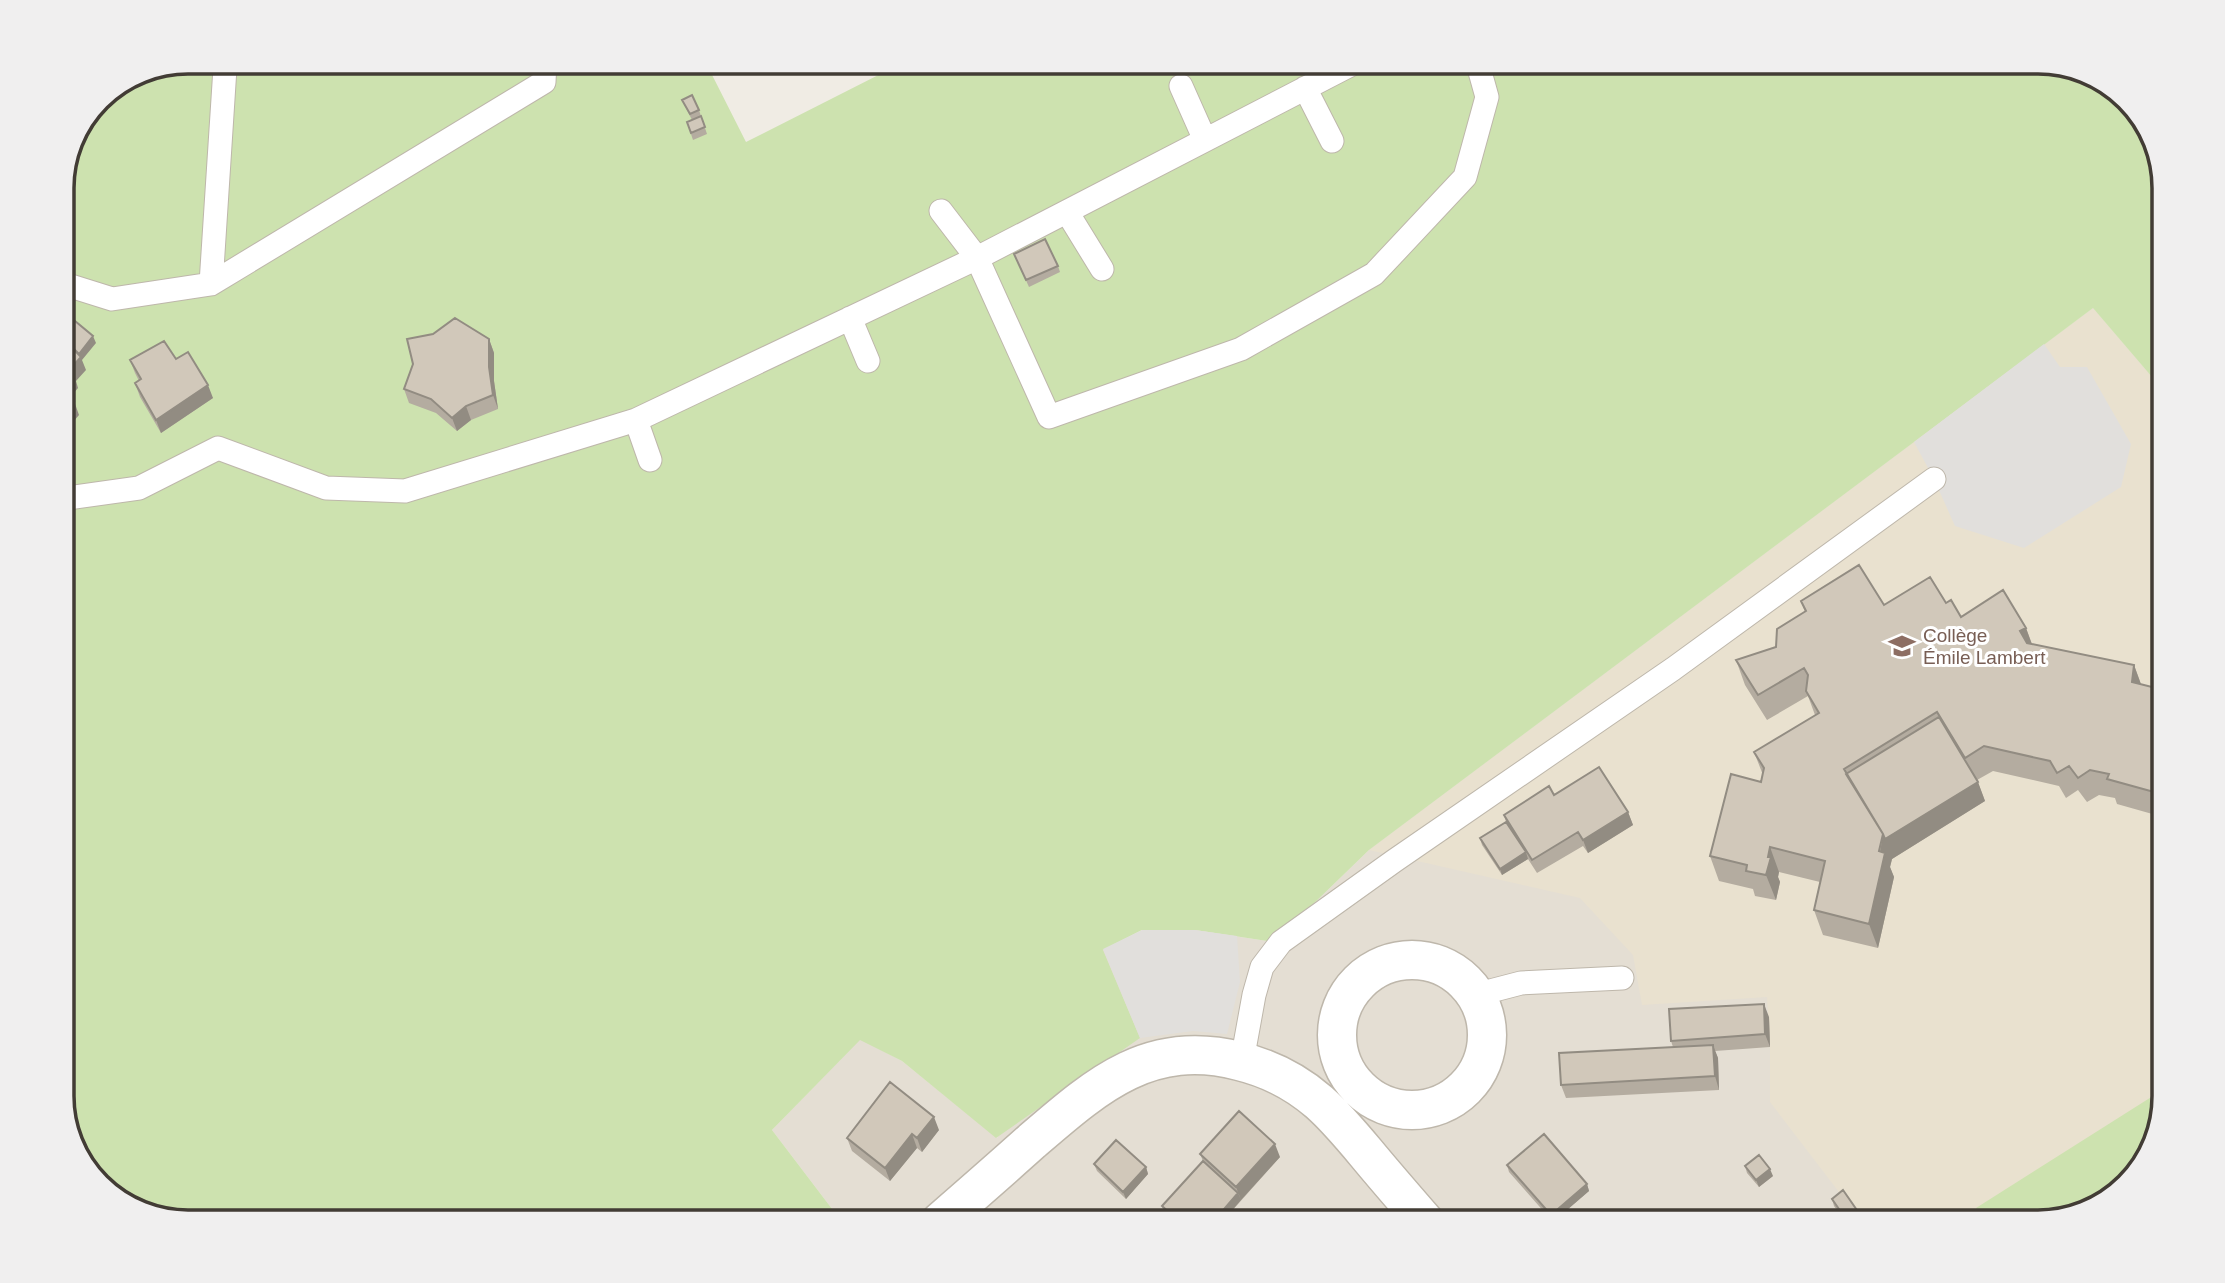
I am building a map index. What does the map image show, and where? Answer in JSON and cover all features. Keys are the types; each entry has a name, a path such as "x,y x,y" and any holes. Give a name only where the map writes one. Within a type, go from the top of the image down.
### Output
{"street":[{"path":"1416,960 1428,962 1460,978 1475,995 1487,1028 1485,1051 1476,1073 1462,1092 1431,1108 1407,1110 1374,1100 1364,1094 1348,1076 1339,1055 1338,1019 1346,998 1361,979 1371,972 1392,963 1416,960"},
{"path":"954,1210 1066,1112 1107,1080 1133,1067 1179,1055 1202,1054 1242,1062 1299,1086 1333,1116 1414,1210"},
{"path":"1318,1101 1348,1076"}],"lane":[{"path":"211,284 225,74"},
{"path":"74,287 113,299 211,284 544,82 544,74"},
{"path":"74,497 139,488 218,448 326,488 405,491 636,420 977,258 1332,74"},
{"path":"941,211 977,258 1049,417 1241,349 1374,274 1465,177 1488,97 1481,74"},
{"path":"1181,86 1205,140"},
{"path":"1305,88 1332,141"},
{"path":"1067,212 1102,269"},
{"path":"850,318 868,361"},
{"path":"636,420 650,460"},
{"path":"1242,1062 1262,967 1281,942 1673,669 1934,479"},
{"path":"1475,995 1521,983 1622,978"}],"shaded area":[{"name":"Collège Émile Lambert","path":"2093,308 2151,376 2151,1111 2143,1139 2128,1165 2095,1194 2067,1206 2038,1210 833,1210 772,1130 860,1039 902,1061 997,1138 1103,949 1195,930 1274,942 1369,850"},
{"name":"Collège Émile Lambert","path":"2093,308 2151,376 2151,1111 2143,1139 2128,1165 2095,1194 2067,1206 2038,1210 1853,1210 1770,1102 1767,997 1642,1005 1633,955 1580,898 1369,850"},
{"path":"2044,344 2060,367 2087,367 2131,444 2121,487 2024,548 1955,526 1914,442"},
{"path":"1142,930 1195,930 1237,936 1240,982 1227,1034 1193,1031 1140,1038 1103,949"}],"green space":[{"path":"172,74 712,74 746,142 880,74 2053,74 2095,89 2128,118 2143,144 2151,180 2151,376 2093,308 1369,850 1274,942 1195,930 1142,930 1103,950 1140,1038 996,1138 902,1061 860,1040 772,1130 833,1210 172,1209 130,1194 107,1176 93,1159 80,1132 74,1103 74,180 77,158 85,137 97,118 112,102 130,89"},
{"path":"2151,1097 2148,1125 2136,1153 2118,1176 2095,1194 2053,1209 1976,1208"}],"building":[{"path":"692,95 699,110 690,114 682,100"},
{"path":"701,116 705,127 691,133 687,122"},
{"path":"1045,239 1058,266 1026,280 1014,254"},
{"path":"455,318 489,339 493,395 466,406 452,418 431,399 404,389 413,364 407,339 433,334"},
{"path":"74,320 93,336 79,354 74,349"},
{"path":"164,341 176,359 188,352 208,385 156,420 135,383 141,379 130,360"},
{"path":"74,350 81,357 74,365"},
{"path":"1859,565 1884,605 1930,577 1946,603 1951,600 1961,617 2003,590 2026,628 2020,631 2027,643 2134,665 2132,682 2151,687 2151,791 2107,779 2109,774 2090,770 2078,778 2069,766 2057,773 2050,761 1984,746 1965,758 1937,712 1844,769 1883,834 1879,851 1885,853 1869,924 1814,910 1825,861 1770,847 1768,857 1771,857 1766,875 1746,871 1747,865 1710,856 1731,774 1761,782 1764,768 1754,752 1819,713 1806,691 1808,675 1804,668 1758,695 1736,660 1776,647 1777,629 1806,611 1801,601"},
{"path":"1939,717 1978,782 1885,839 1846,774"},
{"path":"1599,767 1628,812 1583,840 1578,832 1532,860 1504,815 1549,786 1554,795"},
{"path":"1506,822 1526,852 1500,869 1480,838"},
{"path":"1764,1004 1765,1034 1671,1041 1669,1009"},
{"path":"1713,1045 1715,1076 1561,1085 1559,1053"},
{"path":"890,1082 934,1117 917,1138 912,1134 885,1168 847,1138"},
{"path":"1239,1111 1275,1144 1236,1187 1200,1154"},
{"path":"1544,1134 1587,1184 1557,1210 1547,1210 1507,1165"},
{"path":"1116,1140 1146,1167 1123,1192 1094,1164"},
{"path":"1759,1155 1770,1169 1756,1180 1745,1166"},
{"path":"1203,1161 1238,1193 1223,1210 1166,1210 1162,1206"},
{"path":"1843,1190 1857,1210 1840,1210 1832,1199"}],"place":[{"name":"Collège Émile Lambert","path":"1902,646"}]}
